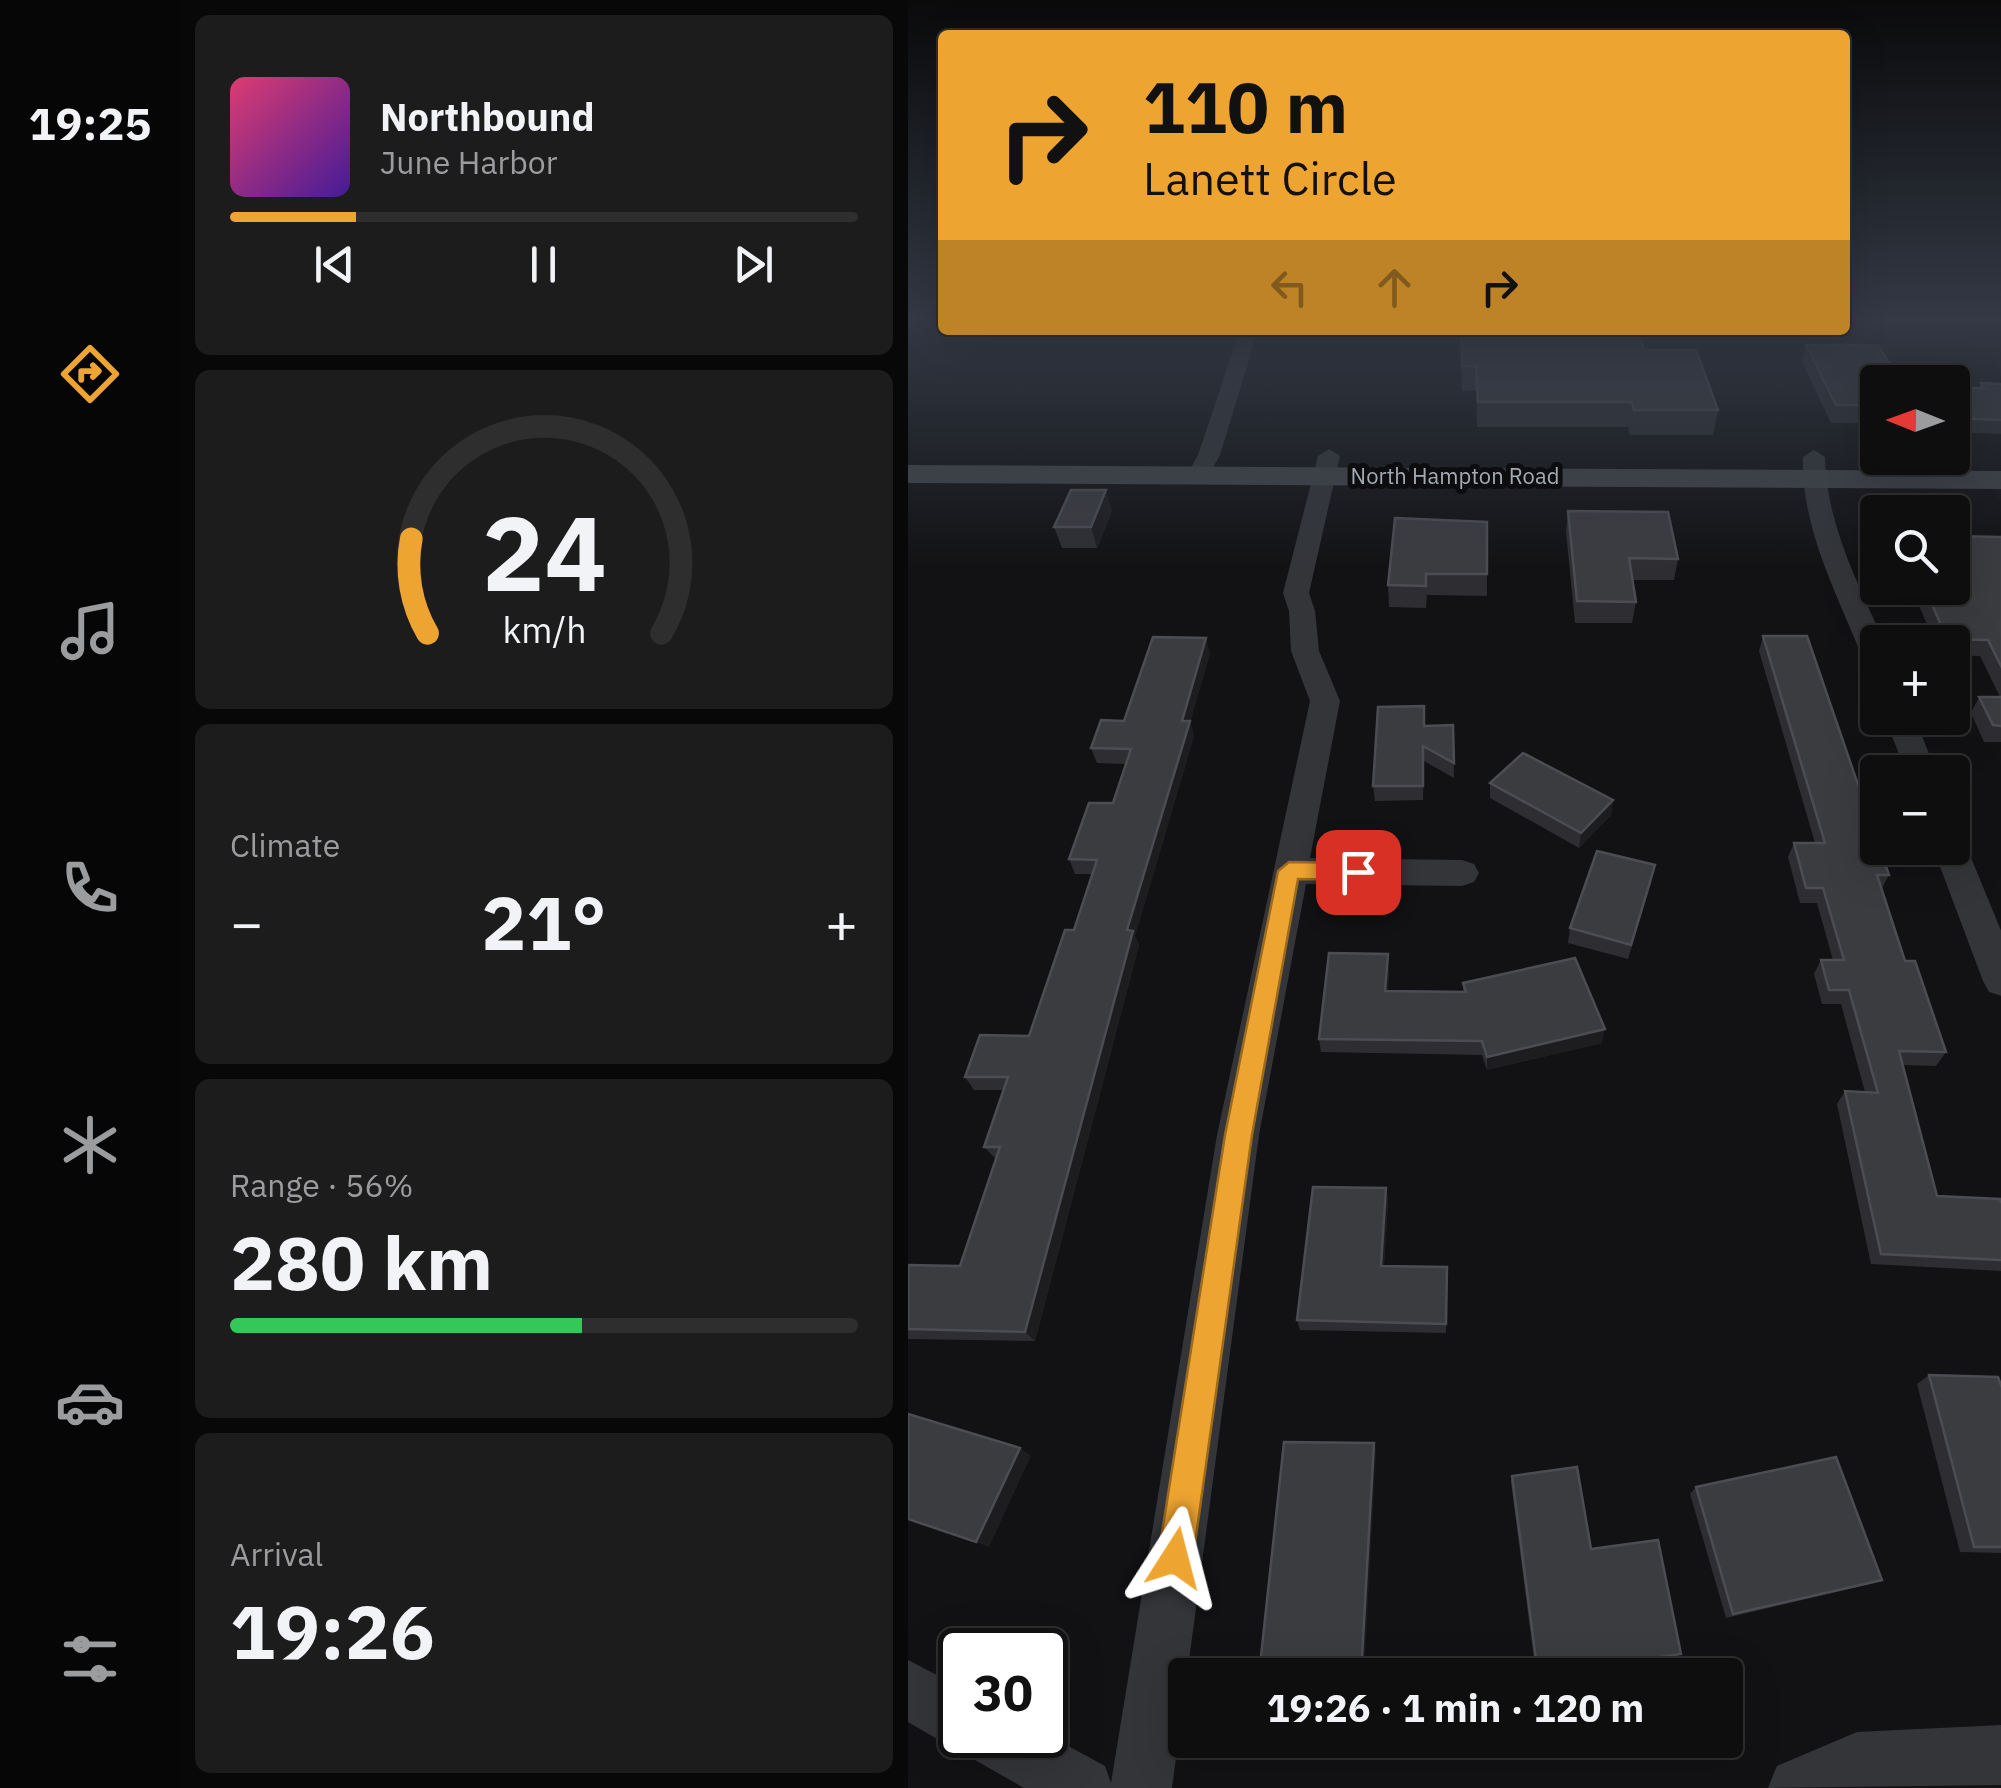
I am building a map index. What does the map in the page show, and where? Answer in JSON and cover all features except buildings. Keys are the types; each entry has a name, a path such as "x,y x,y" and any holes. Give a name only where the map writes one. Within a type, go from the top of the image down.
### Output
{"main road":[{"name":"North Hampton Road","path":"908,454 1204,465 1812,467 2002,480"},
{"path":"1970,458 2002,458"},
{"name":"North Hampton Road","path":"1812,467 1860,460"},
{"name":"North Hampton Road","path":"908,474 1204,465"}],"street":[{"path":"1204,465 1225,401"},
{"path":"1141,1788 1238,1135 1325,701 1305,651 1302,611 1296,592 1326,466"},
{"path":"1812,467 1819,509 1864,625"},
{"path":"1957,865 2002,981"},
{"path":"1289,871 1462,874"},
{"path":"908,1689 938,1706"},
{"path":"1799,1788 1857,1762 2002,1755"},
{"path":"1030,1758 1083,1788"}],"route":[{"path":"1175,1558 1238,1135 1289,871 1358,872"}]}
